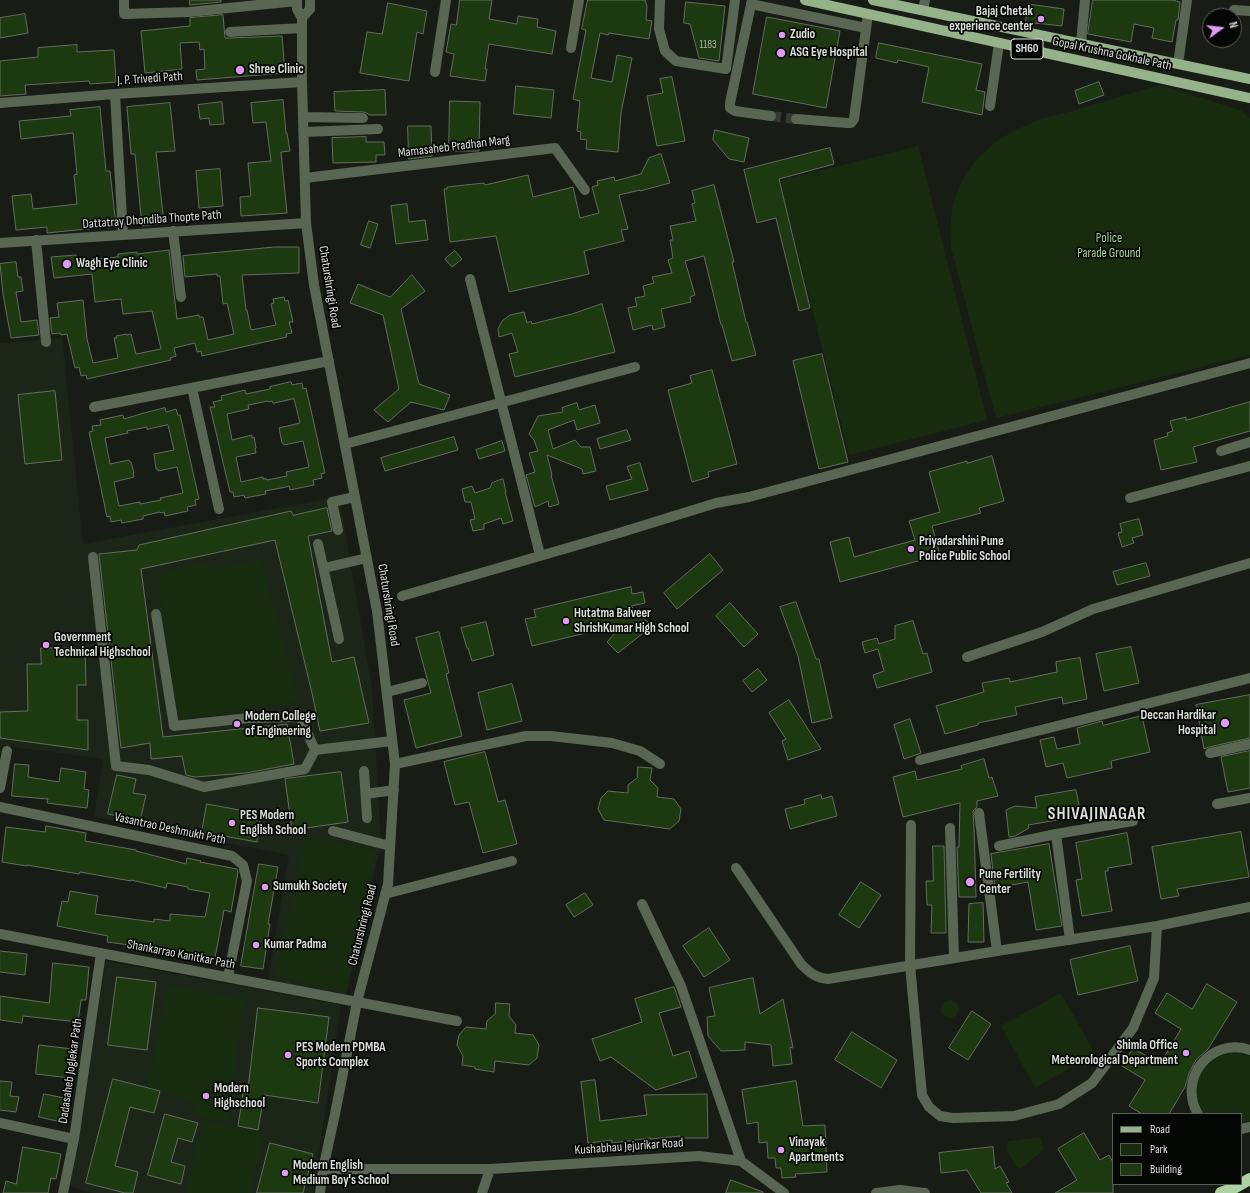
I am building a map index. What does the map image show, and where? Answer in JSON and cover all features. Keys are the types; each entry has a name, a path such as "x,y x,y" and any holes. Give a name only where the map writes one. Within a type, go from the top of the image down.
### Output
{"highway":[{"path":"1227,1191 1238,1185"},
{"path":"1227,1191 1250,1186"}],"main road":[{"name":"Gopal Krushna Gokhale Path","path":"805,0 1250,98"},
{"name":"Gopal Krushna Gokhale Path","path":"873,0 924,5 1081,43 1250,79"}],"street":[{"path":"124,0 124,14 189,12 297,1"},
{"name":"Chaturshringi Road","path":"302,24 310,9 310,0"},
{"path":"435,72 446,0"},
{"path":"571,48 580,0"},
{"path":"660,0 659,29 665,51 676,60 726,69 735,0"},
{"path":"1081,43 1085,0"},
{"path":"1178,64 1187,0"},
{"name":"Chaturshringi Road","path":"297,1 297,9 302,24 306,223 314,285 377,611 395,764 388,884 357,1002 323,1169 320,1193"},
{"path":"771,116 735,111 730,108 752,2 866,28"},
{"path":"796,119 851,123 854,119 868,14"},
{"path":"230,32 302,24"},
{"path":"990,106 999,43"},
{"name":"J. P. Trivedi Path","path":"0,103 302,82"},
{"path":"115,94 123,235"},
{"path":"303,117 363,118"},
{"path":"304,132 378,128"},
{"name":"Mamasaheb Pradhan Marg","path":"305,178 555,148 585,190"},
{"name":"Dattatray Dhondiba Thopte Path","path":"0,243 306,223"},
{"path":"173,231 181,297"},
{"path":"36,240 46,342"},
{"path":"470,279 540,555"},
{"path":"94,407 329,361"},
{"path":"402,596 619,533 716,503 757,495 1250,363"},
{"path":"345,444 635,367"},
{"path":"192,388 219,509"},
{"path":"1221,452 1250,442"},
{"path":"1130,498 1250,466"},
{"path":"338,530 332,502 355,497"},
{"path":"318,544 339,639"},
{"path":"93,557 116,766 149,770 204,786 305,769 315,750"},
{"path":"324,568 367,558"},
{"path":"967,657 1042,632 1093,609 1250,563"},
{"path":"156,614 174,726 249,718 300,717 315,750"},
{"path":"920,760 1250,678"},
{"path":"387,692 422,683"},
{"path":"395,764 526,736 551,736 612,744 640,751 660,764"},
{"path":"315,750 392,741"},
{"path":"1210,753 1250,744"},
{"path":"0,788 7,751"},
{"path":"364,771 367,818"},
{"path":"366,794 394,790"},
{"path":"1217,804 1250,798"},
{"name":"Vasantrao Deshmukh Path","path":"0,807 232,856 243,865 247,880 228,977"},
{"path":"979,813 997,951"},
{"path":"999,846 1056,834 1133,821"},
{"path":"911,825 910,965 922,1095 929,1108 940,1116 953,1118 1014,1116 1059,1104 1092,1083 1133,1028 1154,978 1157,926"},
{"path":"950,828 954,958"},
{"path":"333,831 390,846"},
{"path":"1056,834 1070,940"},
{"path":"385,894 512,861"},
{"path":"736,868 801,964 810,973 819,978 828,979 1157,926 1250,907"},
{"path":"642,904 681,986 741,1161"},
{"name":"Shankarrao Kanitkar Path","path":"0,934 458,1021"},
{"name":"Dadasaheb Joglekar Path","path":"63,1193 74,1139 101,953"},
{"path":"1197,1113 1194,1107 1192,1083 1196,1071 1204,1060 1213,1053 1224,1048 1236,1046 1250,1050"},
{"path":"0,1123 74,1139"},
{"name":"Kushabhau Jejurikar Road","path":"323,1169 490,1169 699,1156 741,1161 784,1193"},
{"path":"482,1193 490,1169"},
{"path":"876,1193 900,1190 925,1193"}],"shaded area":[{"name":"Modern College of Engineering","path":"62,338 83,544 339,497 372,688 381,843 346,996 268,981 289,855 94,817 103,759 0,745 0,343"},
{"name":"Modern Highschool","path":"106,961 341,1005 313,1193 92,1193 70,1186"}],"green space":[{"name":"Police Parade Ground","path":"1160,85 1240,110 1250,118 1250,355 996,418 951,248 950,227 952,211 964,177 973,164 994,144 1006,135 1020,128 1043,119"},
{"path":"918,146 987,420 849,455 780,181"},
{"path":"261,560 299,701 180,719 157,575 203,562 211,569"},
{"path":"305,835 376,851 346,992 276,976"},
{"path":"168,985 244,999 228,1123 194,1114 196,1103 148,1087"},
{"path":"1061,993 1095,1054 1035,1088 1001,1026"},
{"path":"946,1000 954,1000 959,1005 957,1016 954,1018 946,1018 941,1013 941,1005"},
{"path":"1236,1052 1250,1056 1250,1121 1242,1123 1242,1113 1204,1113 1198,1100 1198,1084 1203,1070 1215,1059"},
{"path":"203,1120 264,1134 250,1193 186,1193"},
{"path":"1040,1137 1044,1149 1025,1166 1018,1169 1011,1159 1007,1148 1009,1141"}],"building":[{"path":"190,0 221,0 221,2 190,5"},
{"path":"460,0 492,0 489,19 517,24 518,16 538,19 537,27 556,31 552,54 489,44 485,69 487,69 485,81 450,76 454,54 446,52 451,24 456,25"},
{"path":"588,0 645,0 647,6 646,20 652,21 649,39 600,33 591,78 612,82 617,55 632,58 621,113 618,152 586,149 587,140 580,139 581,132 577,131 580,101 573,99 586,30 582,29"},
{"path":"1093,0 1172,0 1180,2 1178,20 1176,20 1172,42 1152,38 1154,28 1134,24 1131,42 1088,34"},
{"path":"686,2 725,6 719,61 699,58 690,24 684,23"},
{"path":"388,3 427,11 423,34 417,32 409,81 360,73 367,32 382,34"},
{"path":"1028,4 1064,9 1062,26 1026,22"},
{"path":"25,14 28,33 0,38 0,18"},
{"path":"223,15 225,38 282,36 285,73 197,80 196,70 205,69 204,49 200,50 199,42 180,43 182,69 145,73 141,31 190,26 190,18"},
{"path":"767,17 840,31 826,108 753,94"},
{"path":"879,43 982,64 976,90 985,92 982,115 922,102 929,67 898,60 897,63 876,58"},
{"path":"77,45 77,52 114,50 116,82 90,84 89,81 25,85 26,94 0,96 0,61 38,57 38,48"},
{"path":"672,77 685,141 657,146 647,96 663,93 660,79"},
{"path":"1099,82 1104,95 1079,104 1075,91"},
{"path":"516,86 554,90 551,118 514,114"},
{"path":"385,90 386,115 369,115 363,112 335,111 334,92"},
{"path":"283,100 286,133 290,151 281,152 287,213 241,216 240,197 251,196 248,163 271,161 266,122 253,123 251,103"},
{"path":"450,101 480,102 479,151 449,151"},
{"path":"222,102 224,124 210,125 209,118 200,119 198,105"},
{"path":"170,103 175,151 156,152 164,223 142,226 135,154 131,154 127,107"},
{"path":"100,107 106,171 110,171 116,226 47,233 47,227 16,230 12,196 31,194 33,209 77,204 74,175 77,174 73,133 21,139 19,121 71,116 70,110"},
{"path":"408,126 431,126 432,156 409,159"},
{"path":"715,130 749,138 744,162 729,159 713,140"},
{"path":"366,137 366,142 384,142 385,155 376,155 376,162 333,163 332,138"},
{"path":"830,148 834,164 779,179 810,308 799,311 776,218 757,223 744,170"},
{"path":"661,154 670,183 619,195 628,229 621,230 624,241 584,251 589,274 509,292 496,236 450,242 444,189 447,189 447,187 484,183 485,185 528,175 533,197 573,187 580,218 599,213 592,187 598,185 597,181 614,177 615,181 641,174 649,158"},
{"path":"220,169 223,206 199,208 196,171"},
{"path":"714,185 734,262 732,262 746,322 756,355 732,361 721,325 704,256 685,261 695,295 690,297 691,302 661,309 665,327 653,330 652,325 633,330 628,308 637,306 635,298 645,296 643,286 654,283 652,277 672,273 668,260 673,258 670,240 673,240 670,226 696,221 692,204 695,203 692,191"},
{"path":"407,204 409,222 425,220 428,240 396,244 391,206"},
{"path":"369,221 378,224 370,248 361,245"},
{"path":"275,247 299,247 299,273 242,275 246,310 251,330 276,325 271,304 274,303 273,299 284,297 285,301 288,300 293,322 289,322 292,333 286,334 287,337 202,356 201,351 197,352 195,343 174,348 176,356 170,358 171,360 87,379 86,375 81,376 79,367 75,368 67,334 52,334 50,318 59,317 57,303 83,300 87,339 93,363 118,358 114,338 117,338 116,336 131,334 136,354 161,349 152,311 123,314 121,299 95,302 92,274 54,278 51,257 76,255 77,261 118,257 118,254 137,252 137,254 169,250 177,319 199,315 199,317 203,317 208,340 234,334 227,303 223,304 220,276 217,276 217,274 185,277 183,256"},
{"path":"455,251 462,259 452,267 445,259"},
{"path":"16,262 18,277 21,277 23,291 16,292 21,322 37,320 39,335 11,338 3,294 0,264"},
{"path":"412,275 425,291 401,309 419,384 450,395 444,410 411,402 388,422 374,410 399,389 383,315 350,303 358,284 390,297"},
{"path":"602,304 615,352 515,377 509,354 518,352 512,333 499,337 498,329 502,321 510,315 524,312 527,323 531,321 532,324 572,314"},
{"path":"822,354 848,462 819,469 793,361"},
{"path":"712,370 737,464 708,472 709,477 692,482 668,390 692,383 690,376"},
{"path":"291,382 292,385 302,383 303,389 306,388 325,473 321,474 322,478 313,480 314,485 290,490 289,486 265,491 266,494 245,498 244,495 234,497 233,492 230,492 210,407 215,407 213,402 222,400 221,396 245,390 246,394 270,389 270,387","holes":["294,399 300,423 279,428 282,443 284,445 303,441 309,467 286,472 287,476 267,480 263,479 263,477 241,482 236,457 256,453 254,437 252,438 252,435 232,440 227,414 249,409 248,405 268,401 272,401 273,403"]},
{"path":"55,391 62,460 25,464 18,395"},
{"path":"1250,402 1250,431 1193,447 1197,462 1161,470 1154,440 1168,436 1167,433 1173,431 1170,421 1186,417 1186,420"},
{"path":"577,403 579,410 595,405 600,423 577,430 574,420 548,430 553,449 575,440 581,447 590,447 596,471 583,474 582,469 547,455 559,504 549,507 548,501 535,507 526,475 535,472 529,453 538,451 534,440 529,434 538,416 563,412 562,408"},
{"path":"165,408 166,412 176,409 178,415 180,415 199,499 195,500 196,505 187,507 188,511 165,516 164,512 160,512 143,516 143,519 122,523 121,520 111,522 110,516 107,517 89,432 93,431 92,426 101,425 100,420 123,415 124,419","holes":["168,425 174,450 154,454 156,469 158,469 158,471 177,467 183,493 160,498 161,500 119,506 114,482 134,477 134,473 129,460 110,464 105,438 128,433 127,431"]},
{"path":"627,430 631,440 600,449 597,439"},
{"path":"454,437 458,450 385,471 381,458"},
{"path":"502,441 505,451 479,459 476,450"},
{"path":"992,456 1004,501 979,508 981,513 932,526 940,555 840,582 830,542 849,537 854,557 915,540 909,521 940,512 929,472 967,461 967,463"},
{"path":"640,463 648,490 610,500 606,486 632,479 627,467"},
{"path":"503,479 513,521 503,524 501,518 484,524 484,529 473,531 470,520 475,519 471,502 465,502 462,489 472,486 475,493 490,488 492,483"},
{"path":"327,508 332,531 308,536 332,662 354,657 369,723 320,731 275,540 141,569 163,737 287,724 294,764 246,773 195,777 186,775 182,756 151,759 150,743 121,748 99,554 137,550 139,545 291,511 293,515"},
{"path":"1139,519 1143,535 1132,538 1134,543 1122,547 1118,533 1122,532 1120,524"},
{"path":"710,554 723,570 677,609 664,593"},
{"path":"1146,563 1150,576 1117,585 1113,572"},
{"name":"Hutatma Balveer ShrishKumar High School","path":"631,587 632,594 643,592 645,603 631,606 652,626 618,653 607,642 623,624 532,646 525,619 536,617 534,610"},
{"path":"796,602 816,659 819,659 832,718 812,723 798,656 780,607"},
{"path":"730,603 758,634 744,647 716,616"},
{"path":"913,621 923,654 927,653 932,672 877,688 873,675 884,671 878,649 865,653 862,642 877,638 879,644 895,639 895,626"},
{"path":"486,622 494,655 472,661 461,628"},
{"path":"439,632 449,673 446,674 462,736 416,748 404,700 431,693 416,638"},
{"path":"1131,647 1139,683 1104,691 1096,654"},
{"path":"41,648 85,648 86,685 77,685 77,720 88,720 88,750 0,738 0,712 28,711 27,664 41,664"},
{"path":"1080,658 1087,699 1063,704 1062,697 1015,707 1017,715 978,723 978,725 945,734 936,706 984,692 982,683 1009,678 1010,682 1057,672 1056,662"},
{"path":"758,669 767,680 752,692 743,681"},
{"path":"512,684 522,721 487,730 478,693"},
{"name":"Deccan Hardikar Hospital","path":"1250,695 1250,738 1204,749 1196,705"},
{"path":"789,700 821,749 788,760 782,741 786,739 769,713"},
{"path":"1142,716 1150,752 1111,761 1112,768 1067,778 1063,763 1046,767 1040,740 1054,737 1057,749 1080,744 1077,728 1102,721 1103,725"},
{"path":"910,719 921,753 904,759 894,725"},
{"path":"1250,751 1250,788 1228,792 1221,757"},
{"path":"485,752 498,802 505,800 517,844 483,853 469,802 455,805 444,762"},
{"path":"984,759 989,778 992,777 998,796 977,801 977,807 973,811 976,897 959,897 957,847 959,847 960,803 903,817 893,777 915,771 917,780 962,769 961,766"},
{"path":"15,764 29,765 28,777 59,782 61,768 86,772 84,789 89,790 87,808 47,803 48,799 12,796"},
{"path":"638,767 652,768 650,780 658,788 657,797 674,799 681,809 679,821 670,829 604,820 598,809 601,798 608,791 628,793 628,785 637,778"},
{"path":"341,772 348,822 292,830 285,779"},
{"path":"117,775 136,779 133,793 146,795 140,821 108,814"},
{"path":"1076,790 1081,816 1028,825 1029,828 1015,836 1009,837 1006,810 1015,806 1037,808 1035,797"},
{"path":"821,795 822,799 832,796 837,816 790,829 785,809 805,804 804,800"},
{"name":"PES Modern English School","path":"207,804 261,814 257,842 202,832"},
{"path":"46,826 86,833 85,841 136,850 186,864 187,858 237,869 238,872 231,912 224,910 215,958 183,952 151,949 152,948 107,942 108,936 57,926 62,901 68,902 70,891 98,896 95,914 154,922 154,919 170,921 170,914 205,917 210,893 167,883 166,888 131,880 80,872 79,874 2,862 6,827 45,832"},
{"path":"1241,832 1249,877 1177,889 1179,896 1161,899 1152,847"},
{"path":"1127,833 1132,864 1108,868 1108,871 1105,871 1112,911 1082,916 1076,880 1082,879 1076,843"},
{"path":"1049,844 1062,926 1036,930 1028,882 995,888 991,854"},
{"path":"933,846 944,846 946,933 931,933 932,905 927,905 926,881 933,881"},
{"path":"259,864 278,867 268,924 270,924 263,969 241,966"},
{"path":"861,882 881,895 859,928 839,915"},
{"path":"585,893 593,905 574,917 566,905"},
{"path":"983,903 984,942 968,942 969,904"},
{"path":"709,928 730,960 704,977 683,946"},
{"path":"1130,946 1138,981 1078,995 1070,960"},
{"path":"0,951 27,954 25,975 0,972"},
{"path":"53,963 89,967 86,1000 81,1000 78,1022 23,1016 22,1023 0,1020 0,996 49,1003"},
{"path":"117,977 156,982 147,1050 108,1045"},
{"path":"753,978 760,1014 783,999 793,1048 790,1047 792,1064 773,1066 771,1045 745,1042 745,1050 721,1051 708,1036 707,1017 715,1016 709,988"},
{"name":"Shimla Office Meteorological Department","path":"1207,984 1237,1002 1208,1049 1196,1060 1189,1073 1185,1087 1170,1113 1140,1113 1129,1106 1145,1080 1122,1066 1133,1048 1160,1064 1181,1029 1155,1013 1167,993 1192,1009"},
{"path":"674,987 681,1007 659,1013 673,1056 689,1051 697,1077 656,1090 611,1057 600,1061 592,1039 642,1022 635,999"},
{"path":"496,1003 510,1004 509,1016 516,1025 515,1033 533,1035 539,1045 537,1058 529,1065 495,1061 494,1072 462,1065 463,1056 457,1045 459,1035 466,1027 486,1029 487,1021 495,1014"},
{"name":"PES Modern PDMBA Sports Complex","path":"258,1008 329,1017 318,1103 264,1095 258,1130 238,1126 243,1093 247,1094"},
{"path":"972,1011 991,1024 968,1060 949,1048"},
{"path":"852,1032 897,1060 881,1088 835,1060"},
{"path":"39,1045 73,1049 70,1078 36,1074"},
{"path":"113,1079 160,1091 154,1113 130,1107 115,1166 138,1172 133,1193 125,1193 86,1183"},
{"path":"595,1080 600,1121 647,1115 644,1095 707,1094 708,1138 680,1138 680,1136 612,1143 612,1140 588,1143 581,1082"},
{"path":"0,1081 12,1082 10,1096 19,1097 16,1112 0,1110"},
{"path":"796,1081 803,1126 825,1125 827,1172 795,1174 796,1177 782,1178 781,1168 776,1168 775,1158 768,1158 767,1142 759,1143 758,1122 747,1124 742,1090"},
{"path":"44,1094 65,1098 61,1122 39,1117"},
{"path":"165,1114 198,1123 192,1142 178,1138 171,1162 185,1166 181,1184 148,1175"},
{"path":"1084,1133 1100,1160 1109,1155 1112,1160 1113,1193 1055,1193 1077,1180 1058,1149"},
{"name":"Modern English Medium Boy's School","path":"270,1143 313,1154 303,1193 257,1193"},
{"path":"23,1147 61,1154 56,1179 51,1178 48,1193 3,1193 6,1181 16,1184"},
{"path":"993,1147 995,1169 1000,1166 1009,1182 1006,1183 1012,1193 981,1193 967,1170 941,1173 939,1153"},
{"path":"731,1180 763,1192 763,1193 726,1193"}],"tunnel":[{"path":"771,116 796,119"}],"place":[{"name":"Bajaj Chetak experience center","path":"1041,19"},
{"name":"Zudio","path":"782,35"},
{"name":"ASG Eye Hospital","path":"781,53"},
{"name":"Shree Clinic","path":"240,70"},
{"name":"Wagh Eye Clinic","path":"67,264"},
{"name":"Priyadarshini Pune Police Public School","path":"911,549"},
{"name":"Hutatma Balveer ShrishKumar High School","path":"566,621"},
{"name":"Government Technical Highschool","path":"46,645"},
{"name":"Deccan Hardikar Hospital","path":"1225,723"},
{"name":"Modern College of Engineering","path":"237,724"},
{"name":"PES Modern English School","path":"232,823"},
{"name":"Pune Fertility Center","path":"970,882"},
{"name":"Sumukh Society","path":"265,887"},
{"name":"Kumar Padma","path":"256,945"},
{"name":"Shimla Office Meteorological Department","path":"1186,1053"},
{"name":"PES Modern PDMBA Sports Complex","path":"288,1055"},
{"name":"Modern Highschool","path":"206,1096"},
{"name":"Vinayak Apartments","path":"781,1150"},
{"name":"Modern English Medium Boy's School","path":"285,1173"}],"district":[{"name":"SHIVAJINAGAR","path":"1097,815"}]}
